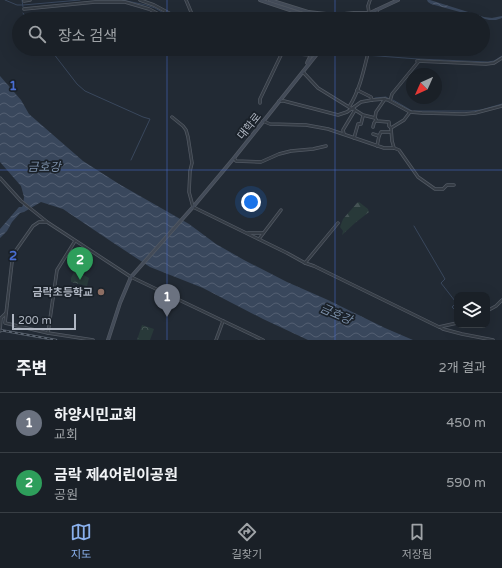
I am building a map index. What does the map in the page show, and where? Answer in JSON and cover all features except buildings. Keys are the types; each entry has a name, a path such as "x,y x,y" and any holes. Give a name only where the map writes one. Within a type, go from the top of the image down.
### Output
{"main road":[{"path":"260,0 300,12"},
{"path":"270,0 302,12"},
{"path":"371,12 398,0"},
{"path":"305,67 310,56"},
{"name":"대학로","path":"131,277 234,158 314,56"},
{"path":"108,340 131,277"}],"street":[{"path":"24,4 24,0 30,0"},
{"path":"140,0 154,4 168,12"},
{"path":"186,0 191,12"},
{"path":"369,12 368,6 370,0"},
{"path":"24,9 95,2 125,2 155,12"},
{"path":"260,102 260,98 281,56"},
{"path":"349,107 357,90 368,56"},
{"path":"390,101 392,94 418,61 486,64 494,63 502,58"},
{"path":"302,72 318,88 363,116 388,122 391,128 394,148"},
{"path":"357,90 371,97 372,100"},
{"path":"373,127 376,112 385,99"},
{"path":"279,101 338,115 353,109 361,102 385,99 410,112 464,114 475,113 502,106"},
{"path":"344,134 344,130 353,109"},
{"path":"391,128 404,120 410,112"},
{"path":"172,116 183,126 188,137 192,163 189,192 193,207 305,263 443,329 493,340"},
{"path":"354,138 358,124 361,124 363,116"},
{"path":"263,121 270,124 306,125 324,128 377,146 394,148 399,150 418,177 435,189 443,189 447,186 454,185"},
{"path":"377,146 381,132 391,132"},
{"path":"372,134 379,136"},
{"path":"234,158 236,161 261,162 279,154 291,151 326,146"},
{"path":"0,178 22,201 47,222 131,277 263,340"},
{"path":"258,239 281,210"},
{"path":"47,222 39,222 33,226 14,253 5,324 93,340"},
{"path":"305,263 338,223"},
{"path":"247,233 263,233"},
{"path":"48,333 57,270 75,241"},
{"path":"490,309 502,300"},
{"path":"0,331 1,318 6,313"},
{"path":"216,340 223,322"},
{"path":"440,327 454,324"}],"green space":[{"path":"359,202 368,209 369,212 342,235 343,231 340,227 343,219"},
{"path":"74,272 78,272 89,278 87,286 71,282"},
{"path":"142,325 154,329 150,340 137,340"}],"water":[{"path":"427,0 430,0 468,12 460,12 428,2"},
{"path":"502,16 502,18 490,20 490,18"},
{"name":"금호강","path":"0,76 21,100 29,114 83,161 119,184 189,224 216,244 244,260 287,282 413,340 308,340 203,288 150,267 63,209 41,202 20,213 0,238 0,229 19,207 22,207 24,197 21,186 0,162"}],"waterway":[{"path":"5,0 17,5 80,0"},
{"path":"22,0 23,7"},
{"path":"122,0 146,5 162,12"},
{"path":"55,56 77,84 85,91 150,119 131,160"},
{"path":"379,56 488,62 494,61 502,56"},
{"path":"375,98 386,97 389,99"},
{"path":"393,100 412,111"},
{"path":"414,111 471,111 481,110 502,104"},
{"path":"414,226 445,279 441,283 454,300"},
{"path":"454,305 452,307 454,309"}],"railway":[{"path":"0,330 56,340"}],"place":[{"name":"금락 제4어린이공원","path":"80,280"},
{"name":"금락초등학교","path":"101,292"},
{"name":"하양시민교회","path":"167,317"}]}
